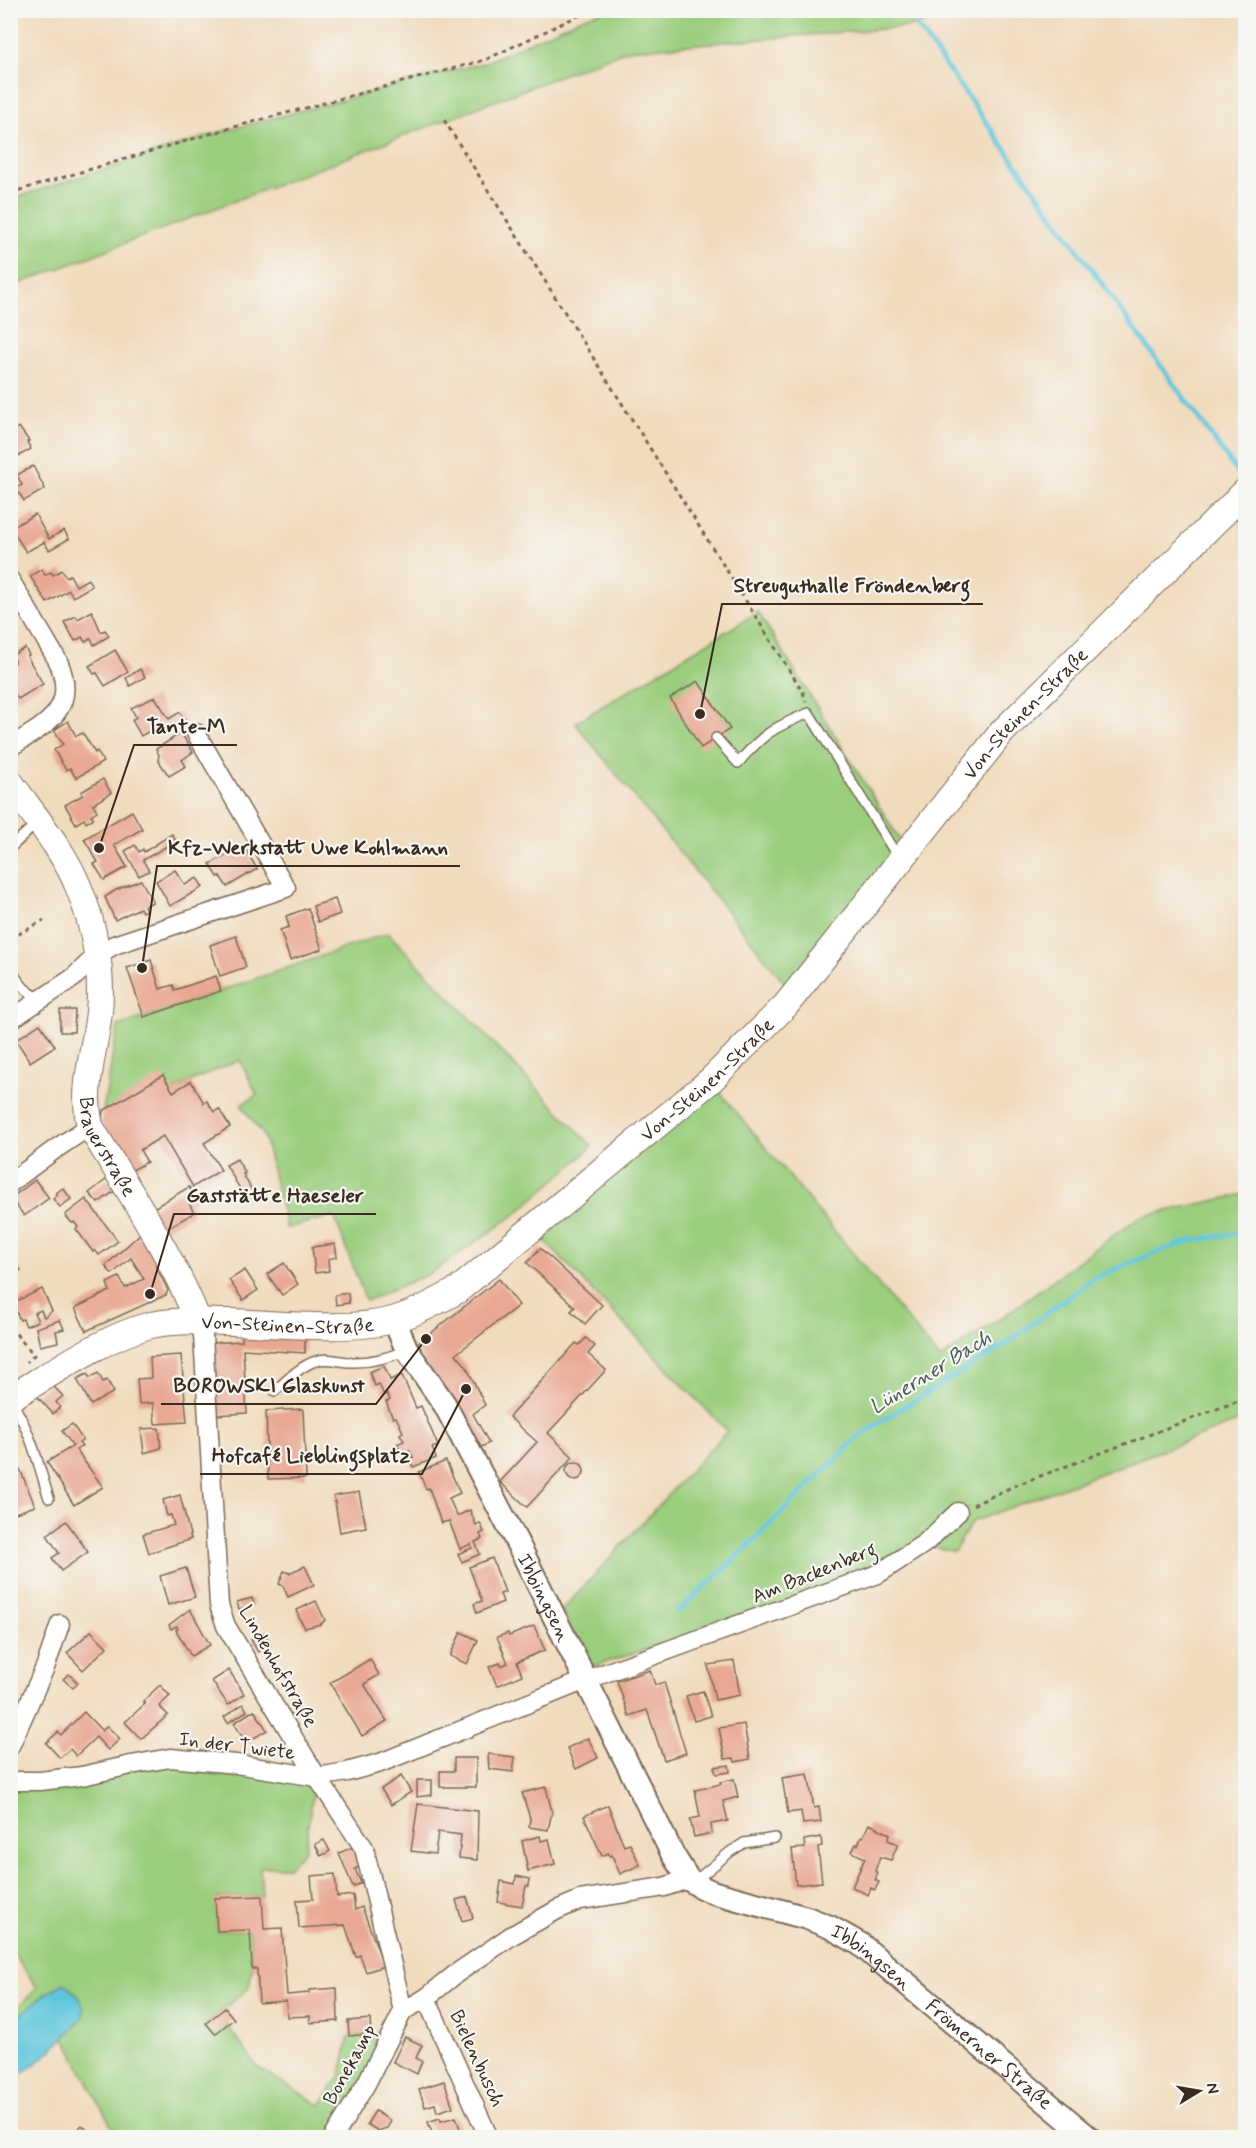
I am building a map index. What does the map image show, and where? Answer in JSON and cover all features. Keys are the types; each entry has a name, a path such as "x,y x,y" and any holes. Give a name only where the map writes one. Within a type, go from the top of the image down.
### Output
{"main road":[{"name":"Von-Steinen-Straße","path":"10,1399 78,1358 131,1331 163,1323 198,1321 332,1326 394,1320 429,1306 458,1290 711,1080 786,1005 1010,724 1245,491"},
{"name":"Brauerstraße","path":"10,782 62,855 78,886 89,919 97,955 100,991 99,1015 88,1073 87,1101 90,1126 171,1264 198,1321"}],"street":[{"path":"10,580 58,661 66,686 61,707 54,717 10,747"},
{"path":"10,1020 73,978 97,955 114,945 286,888 196,733"},
{"path":"10,1183 90,1126"},
{"name":"Ibbingsen","path":"394,1320 407,1350 445,1405 673,1855 691,1881 712,1892 807,1918 830,1927 860,1944 918,1993"},
{"name":"Lindenhofstraße","path":"198,1321 203,1335 219,1605 226,1626 317,1777 364,1848 403,2011"},
{"name":"Am Backenberg","path":"586,1680 878,1574 926,1543 958,1512"},
{"path":"10,1746 46,1665 60,1624"},
{"name":"In der Twiete","path":"10,1781 40,1781 82,1776 170,1758 236,1764 317,1777 347,1772 380,1763 586,1680"},
{"path":"403,2011 426,1998 457,1973 511,1936 557,1910 580,1900 691,1881"},
{"name":"Frömerner Straße","path":"918,1993 1089,2138"},
{"name":"Bielenbusch","path":"426,1998 489,2138"},
{"name":"Bonekamp","path":"333,2138 366,2084 403,2011"}],"lane":[{"path":"716,738 738,762 760,738 783,723 809,713 901,861"},
{"path":"10,848 38,822"},
{"path":"10,969 25,991 32,996 44,998"},
{"path":"275,1391 296,1372 319,1359 367,1362 386,1359 407,1350"},
{"path":"10,1399 23,1418 33,1442 49,1498"},
{"path":"691,1881 744,1843 775,1838"}],"path":[{"path":"10,193 223,130 485,60 594,10"},
{"path":"444,120 803,692 809,713"},
{"path":"10,939 44,920"},
{"path":"10,1327 34,1355 26,1362"},
{"path":"958,1512 1014,1486 1245,1398"}],"green space":[{"path":"608,10 950,11 917,26 627,50 11,287 11,241 18,238 11,211 11,199 224,131 486,62 584,17"},
{"path":"758,612 905,848 790,989 575,723"},
{"path":"388,933 592,1146 516,1214 431,1273 366,1301 334,1216 286,1228 264,1136 241,1105 257,1095 240,1060 191,1081 173,1092 103,1111 118,1026"},
{"path":"714,1085 940,1359 1001,1318 1139,1217 1245,1194 1245,1419 972,1522 954,1552 927,1545 877,1571 790,1604 591,1667 562,1610 727,1431 536,1232"},
{"path":"170,1758 317,1777 305,1850 288,1867 260,1867 262,1896 216,1898 217,1931 250,1930 252,1969 249,1988 206,2023 227,2025 258,2068 320,2105 341,2075 349,2036 391,2034 333,2137 117,2137 64,2036 82,2019 45,1994 11,2023 11,2014 37,1988 11,1949 11,1781"}],"water":[{"path":"65,1983 79,1997 84,2008 82,2019 39,2061 20,2074 11,2076 11,2023 45,1994"}],"building":[{"path":"19,427 29,441 27,442 31,449 10,461 10,432"},
{"path":"33,466 45,489 24,501 16,488 22,485 17,475"},
{"path":"35,514 49,539 64,530 69,539 49,550 44,542 26,552 11,528"},
{"path":"42,569 45,575 51,572 53,575 62,570 66,577 70,575 76,586 88,579 92,586 73,597 69,590 47,603 30,576"},
{"path":"92,611 101,632 105,630 109,636 94,645 91,638 85,642 82,637 75,641 64,622 76,616 78,619"},
{"path":"25,648 43,684 18,699 10,686 10,665 15,662 12,655"},
{"path":"115,650 128,672 105,686 97,673 94,674 89,666"},
{"path":"140,669 145,677 130,686 126,678"},
{"path":"698,681 730,729 701,748 670,698"},
{"path":"155,697 169,719 180,712 188,726 174,735 171,730 166,733 161,724 141,736 132,720 136,717 131,708"},
{"path":"68,721 76,736 83,733 103,762 76,778 70,768 66,770 54,750 63,744 54,730"},
{"path":"181,733 193,752 182,760 186,766 169,776 158,760 159,755 156,749"},
{"path":"103,779 111,793 93,804 97,811 91,815 94,818 86,823 84,819 76,824 65,805 83,795 81,792"},
{"path":"132,811 142,829 114,845 127,867 104,880 94,864 98,862 84,839"},
{"path":"172,834 176,841 143,860 149,871 139,876 125,851 135,845 139,852 143,849 144,852"},
{"path":"243,845 257,869 227,887 210,864"},
{"path":"175,870 185,885 197,878 203,887 170,906 156,881"},
{"path":"141,880 153,902 144,906 146,910 142,912 140,908 115,920 105,897"},
{"path":"335,899 340,914 318,922 313,906"},
{"path":"308,908 322,949 290,960 280,930 289,927 286,916"},
{"path":"236,936 246,967 220,976 210,945"},
{"path":"151,960 160,989 173,985 175,990 216,976 221,991 144,1017 127,968"},
{"path":"60,1010 75,1010 74,1032 60,1032"},
{"path":"40,1024 55,1046 30,1062 16,1040"},
{"path":"163,1075 173,1092 191,1081 204,1103 207,1101 214,1112 219,1109 230,1127 204,1143 221,1170 193,1187 163,1136 140,1150 147,1162 129,1172 101,1123 103,1111"},
{"path":"237,1159 254,1194 246,1199 226,1165"},
{"path":"107,1179 116,1190 98,1203 89,1193"},
{"path":"35,1180 49,1198 24,1216 11,1198"},
{"path":"189,1187 196,1199 189,1203 194,1213 162,1231 150,1210"},
{"path":"63,1188 71,1199 60,1207 53,1199 58,1195 56,1193"},
{"path":"86,1199 118,1241 99,1255 95,1250 93,1252 76,1229 78,1227 65,1215"},
{"path":"141,1233 168,1290 166,1295 86,1331 75,1308 110,1291 107,1283 119,1277 125,1288 144,1279 131,1258 112,1274 105,1266"},
{"path":"335,1244 337,1257 328,1259 329,1271 315,1273 312,1247"},
{"path":"540,1248 602,1305 585,1324 571,1311 575,1307 527,1263"},
{"path":"10,1260 21,1270 10,1280"},
{"path":"284,1263 298,1284 282,1295 267,1274"},
{"path":"245,1270 258,1290 243,1300 229,1280"},
{"path":"499,1279 519,1305 456,1354 466,1366 485,1405 473,1414 489,1443 476,1450 415,1346"},
{"path":"42,1289 52,1311 44,1317 41,1310 34,1313 38,1321 26,1326 23,1319 20,1320 12,1303"},
{"path":"348,1293 349,1303 336,1305 335,1295"},
{"path":"60,1320 64,1329 56,1331 58,1342 40,1346 36,1328"},
{"path":"242,1334 305,1337 305,1353 243,1349 247,1413 216,1415 211,1343 242,1341"},
{"path":"586,1338 595,1346 588,1354 606,1370 548,1433 573,1457 527,1507 500,1482 537,1442 509,1417 576,1343 579,1345"},
{"path":"181,1355 187,1422 155,1424 153,1403 139,1404 137,1379 151,1378 150,1357"},
{"path":"384,1366 390,1380 402,1375 416,1408 421,1406 438,1446 432,1448 436,1458 413,1467 409,1458 413,1457 409,1450 401,1454 397,1444 404,1441 400,1434 403,1432 386,1402 390,1400 387,1394 384,1395 379,1384 375,1386 369,1372"},
{"path":"98,1373 103,1382 107,1380 114,1392 91,1405 77,1379 87,1374 90,1378"},
{"path":"50,1383 63,1396 56,1402 60,1407 53,1414 36,1395"},
{"path":"303,1409 306,1478 268,1479 266,1411"},
{"path":"72,1424 83,1440 79,1443 82,1446 76,1450 103,1487 74,1505 47,1462 73,1446 62,1431"},
{"path":"159,1428 161,1448 144,1453 141,1429"},
{"path":"446,1461 460,1493 449,1498 457,1516 470,1510 476,1525 480,1523 484,1532 480,1534 482,1539 475,1542 480,1554 462,1562 458,1554 472,1548 471,1544 460,1549 449,1521 441,1523 429,1488 426,1489 419,1472"},
{"path":"575,1462 583,1467 584,1471 579,1479 575,1480 567,1475 566,1471 571,1463"},
{"path":"20,1469 35,1506 10,1515 10,1473"},
{"path":"359,1492 366,1527 340,1532 334,1496"},
{"path":"180,1495 191,1539 149,1553 143,1534 174,1525 171,1515 167,1516 163,1500"},
{"path":"66,1521 88,1552 61,1571 52,1558 59,1553 47,1535"},
{"path":"492,1558 505,1592 500,1594 503,1602 477,1613 474,1604 482,1601 469,1567"},
{"path":"305,1566 314,1585 288,1597 283,1586 279,1584 284,1571 289,1573"},
{"path":"186,1568 195,1597 168,1605 160,1576"},
{"path":"252,1598 254,1605 239,1609 237,1602"},
{"path":"316,1601 325,1620 321,1624 305,1628 297,1610"},
{"path":"190,1609 210,1645 191,1656 176,1630 177,1626 171,1629 169,1625"},
{"path":"534,1626 545,1650 517,1662 522,1675 497,1686 489,1667 508,1663 497,1637 508,1633 509,1636"},
{"path":"91,1631 107,1647 83,1670 67,1653"},
{"path":"264,1632 271,1645 258,1652 251,1639"},
{"path":"461,1632 478,1640 467,1664 450,1656"},
{"path":"370,1659 379,1675 364,1684 387,1721 362,1736 330,1683"},
{"path":"734,1661 740,1695 715,1700 708,1665"},
{"path":"229,1670 244,1694 228,1705 212,1681"},
{"path":"650,1670 655,1685 664,1682 686,1753 664,1760 647,1710 629,1716 617,1681"},
{"path":"69,1674 78,1683 73,1688 63,1679"},
{"path":"160,1685 170,1696 159,1706 168,1715 141,1739 125,1722 145,1704 143,1701"},
{"path":"703,1691 711,1716 694,1721 686,1696"},
{"path":"243,1704 247,1711 228,1723 224,1717"},
{"path":"254,1710 267,1730 246,1743 234,1723"},
{"path":"84,1712 102,1731 107,1726 120,1739 108,1750 96,1737 76,1756 70,1749 60,1758 46,1743 58,1732 61,1735"},
{"path":"744,1724 750,1759 735,1762 734,1758 725,1759 719,1728"},
{"path":"588,1738 598,1758 576,1769 567,1748"},
{"path":"488,1754 515,1757 513,1772 489,1769"},
{"path":"454,1758 476,1758 476,1787 440,1787 440,1771 454,1771"},
{"path":"729,1765 730,1772 716,1774 714,1767"},
{"path":"808,1774 814,1808 819,1807 821,1822 803,1824 801,1811 788,1813 782,1778"},
{"path":"401,1776 411,1792 391,1805 381,1789"},
{"path":"734,1779 738,1797 723,1801 728,1821 711,1824 712,1833 694,1837 690,1819 700,1817 695,1790"},
{"path":"417,1780 432,1780 432,1795 417,1797"},
{"path":"546,1787 552,1812 548,1830 529,1827 530,1818 522,1793"},
{"path":"418,1804 478,1811 477,1860 459,1858 461,1835 438,1832 435,1854 411,1851"},
{"path":"608,1805 624,1846 630,1844 640,1865 620,1874 612,1855 608,1853 602,1856 584,1816"},
{"path":"869,1824 890,1834 888,1840 898,1844 891,1860 880,1857 875,1871 878,1873 875,1880 879,1882 875,1890 871,1888 868,1895 852,1887 865,1858 852,1852"},
{"path":"540,1836 541,1841 549,1839 555,1864 528,1871 522,1841"},
{"path":"821,1837 822,1846 818,1847 822,1882 796,1885 792,1849 805,1848 804,1840"},
{"path":"324,1840 330,1851 321,1856 315,1844"},
{"path":"353,1847 362,1865 355,1869 361,1883 353,1887 339,1853"},
{"path":"335,1874 337,1897 353,1895 355,1910 362,1907 384,1966 366,1972 360,1955 356,1957 345,1925 299,1928 297,1900 313,1899 311,1876"},
{"path":"516,1876 530,1879 529,1886 526,1886 522,1906 498,1902 501,1881 515,1884"},
{"path":"262,1896 264,1929 282,1928 287,1995 309,1993 309,1990 337,1988 338,2021 310,2023 310,2016 287,2017 286,2001 259,2003 257,1969 252,1969 250,1930 217,1931 215,1898"},
{"path":"467,1897 473,1918 462,1921 456,1900"},
{"path":"225,2008 234,2019 215,2034 206,2023"},
{"path":"370,2019 371,2034 349,2036 348,2021"},
{"path":"405,2037 422,2045 416,2058 422,2061 417,2074 393,2062"},
{"path":"444,2081 453,2107 437,2112 435,2104 425,2107 419,2089"},
{"path":"375,2111 391,2121 387,2128 378,2131 367,2124"},
{"path":"456,2117 463,2138 434,2138 428,2122 440,2118 441,2121"},
{"path":"82,2125 90,2133 86,2138 77,2138 73,2134"}],"waterway":[{"path":"917,26 1245,483"},
{"name":"Lünerner Bach","path":"677,1612 736,1558 856,1439 892,1414 999,1349 1094,1278 1190,1241 1246,1232"}],"place":[{"name":"Streuguthalle Fröndenberg","path":"700,714"},
{"name":"Tante-M","path":"99,848"},
{"name":"Kfz-Werkstatt Uwe Kohlmann","path":"142,968"},
{"name":"Gaststätte Haeseler","path":"150,1294"},
{"name":"BOROWSKI Glaskunst","path":"426,1339"},
{"name":"Hofcafé Lieblingsplatz","path":"466,1389"}]}
